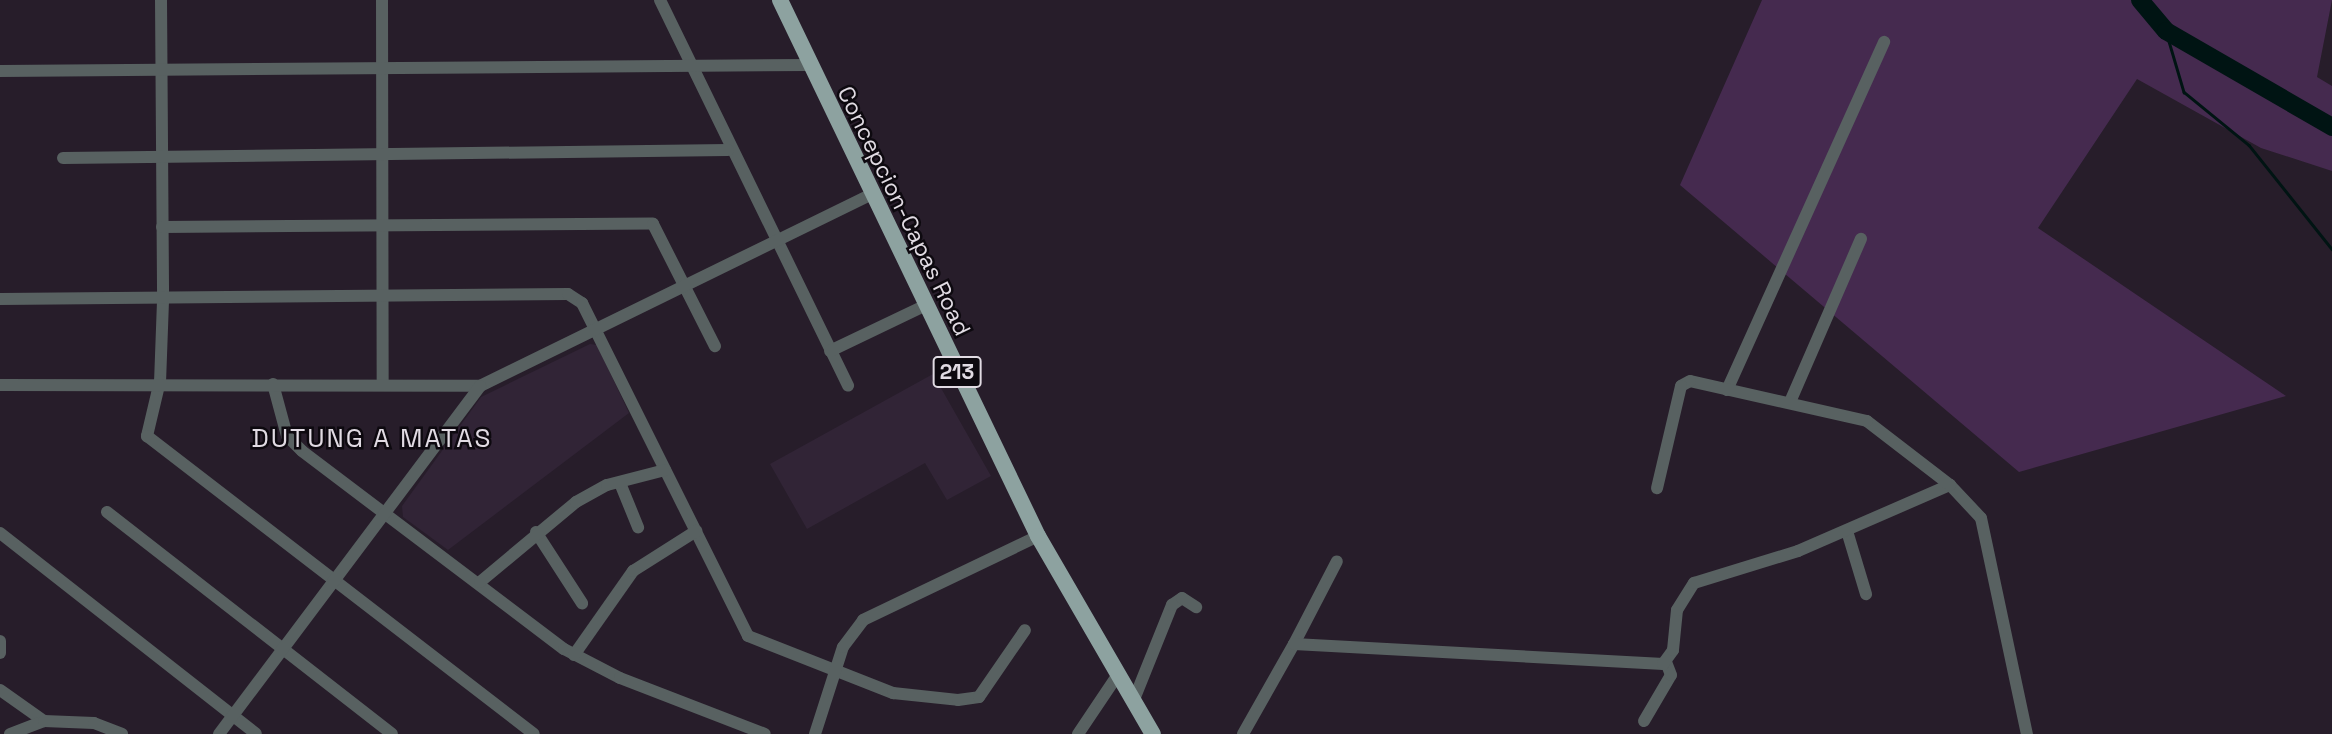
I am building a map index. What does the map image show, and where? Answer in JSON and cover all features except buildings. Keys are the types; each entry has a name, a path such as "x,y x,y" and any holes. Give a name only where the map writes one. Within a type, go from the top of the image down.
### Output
{"main road":[{"name":"Concepcion-Capas Road","path":"780,0 870,195 1038,536 1116,676 1153,734"}],"street":[{"path":"161,0 159,70 164,158 163,301 160,381 146,429 151,444 534,734"},
{"path":"382,0 385,224 383,383"},
{"path":"660,0 728,150 848,386"},
{"path":"1727,390 1884,42"},
{"path":"0,71 808,65"},
{"path":"63,158 728,150"},
{"path":"0,385 160,381 480,386 596,332 685,285 870,195"},
{"path":"162,227 653,224 715,346"},
{"path":"1790,402 1861,239"},
{"path":"0,299 163,301 568,294 582,303 748,636 833,674 926,699 970,699 982,692 1025,631"},
{"path":"830,351 924,306"},
{"path":"1657,488 1684,381 1790,402 1880,428 1950,485 1981,518 2028,734"},
{"path":"273,384 287,436 387,515 480,582 574,655 765,734"},
{"path":"219,734 387,515 480,386"},
{"path":"480,582 536,533 594,491 665,470"},
{"path":"620,483 638,527"},
{"path":"1644,721 1671,676 1666,662 1677,610 1694,583 1847,531 1950,485"},
{"path":"107,512 392,734"},
{"path":"574,655 630,574 696,531"},
{"path":"1847,531 1866,594"},
{"path":"0,533 256,734"},
{"path":"536,533 582,603"},
{"path":"815,734 833,674 863,620 1038,536"},
{"path":"1243,734 1337,561"},
{"path":"1133,702 1172,606 1182,598 1196,607"},
{"path":"0,641 0,653"},
{"path":"1294,644 1356,643 1652,667 1666,662"},
{"path":"1078,734 1116,676"},
{"path":"0,690 44,721"},
{"path":"10,734 44,721 94,723 122,734"}],"shaded area":[{"path":"1762,0 2332,0 2317,77 2332,86 2332,171 2261,148 2137,79 2038,228 2286,396 2019,472 1680,185"},
{"path":"590,344 597,345 629,413 448,550 403,517 402,506 481,397"},
{"path":"933,374 991,476 947,500 925,463 807,529 770,464"}],"waterway":[{"path":"2140,0 2166,31 2332,127"},
{"path":"2166,31 2184,92 2249,145 2332,249"}],"district":[{"name":"DUTUNG A MATAS","path":"372,439"}]}
